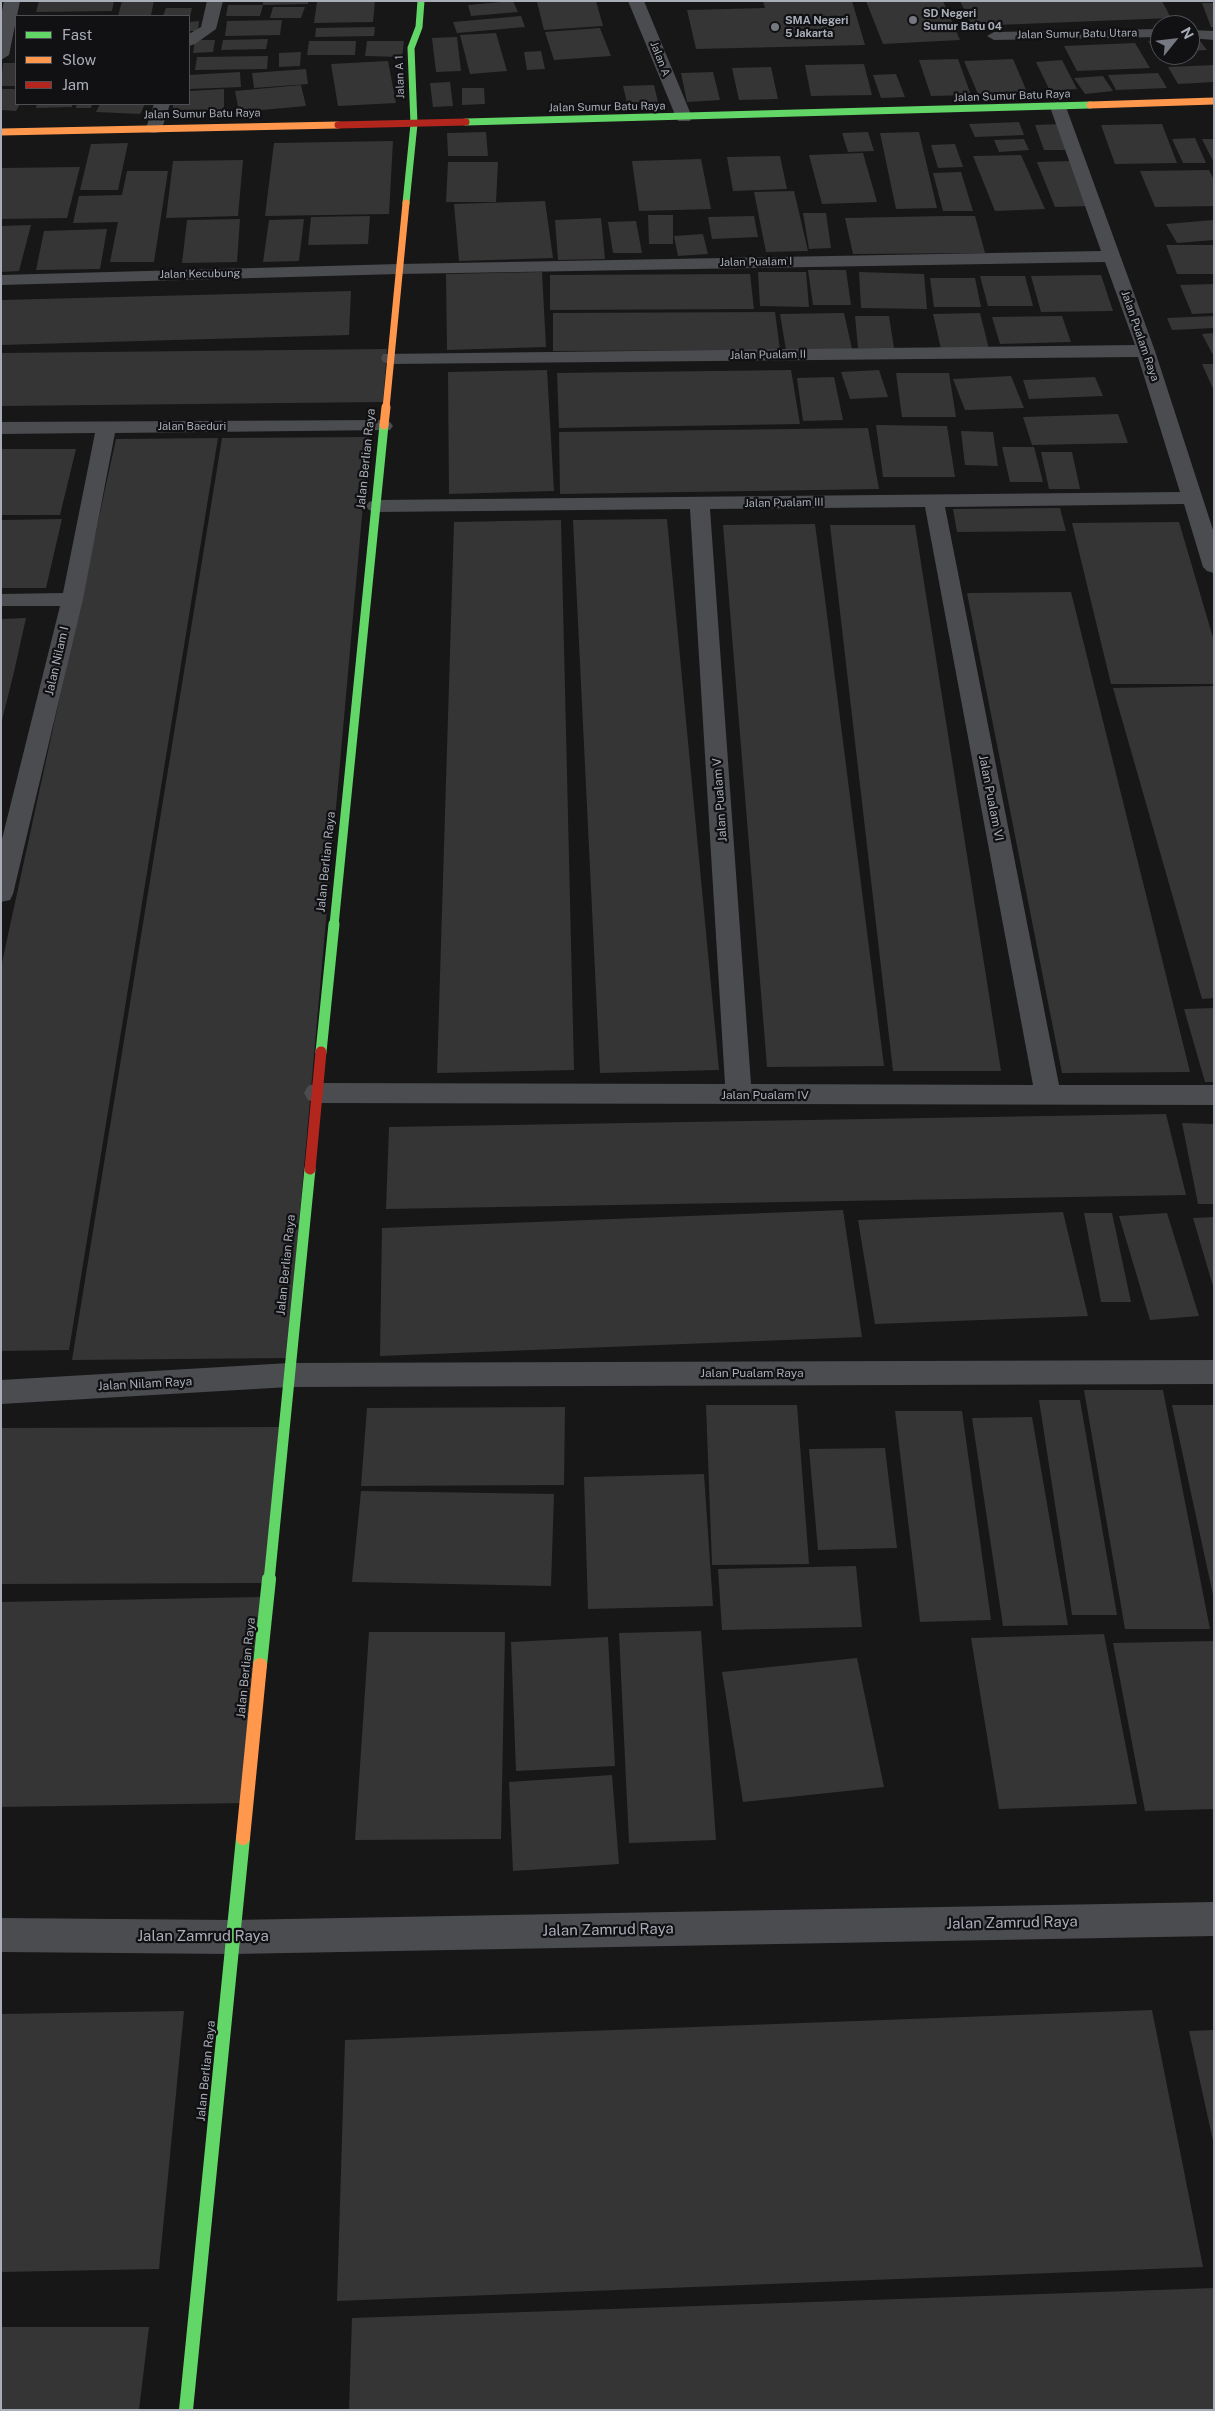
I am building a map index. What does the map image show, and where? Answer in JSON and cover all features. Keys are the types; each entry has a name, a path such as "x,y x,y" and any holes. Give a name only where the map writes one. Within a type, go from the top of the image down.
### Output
{"street":[{"path":"1,55 12,1"},
{"path":"190,40 208,29 215,1"},
{"name":"Jalan A 1","path":"414,124 411,48 419,27 421,1"},
{"name":"Jalan A","path":"636,1 684,118"},
{"name":"Jalan Sumur Batu Raya","path":"1,132 684,118 1058,108 1214,101"},
{"path":"154,128 162,105"},
{"name":"Jalan Pualam Raya","path":"1058,108 1146,351 1214,567"},
{"name":"Jalan Berlian Raya","path":"186,2410 414,124"},
{"name":"Jalan Pualam I","path":"399,269 1112,256"},
{"name":"Jalan Kecubung","path":"1,280 399,269"},
{"name":"Jalan Pualam II","path":"390,358 1146,351"},
{"name":"Jalan Baeduri","path":"1,428 384,426"},
{"name":"Jalan Nilam I","path":"1,894 72,600 106,428"},
{"name":"Jalan Pualam III","path":"376,506 1192,498"},
{"name":"Jalan Pualam VI","path":"934,500 1048,1096"},
{"name":"Jalan Pualam V","path":"700,504 739,1095"},
{"path":"1,600 72,600"},
{"name":"Jalan Pualam IV","path":"317,1093 1214,1096"},
{"name":"Jalan Pualam Raya","path":"289,1375 1214,1372"},
{"name":"Jalan Nilam Raya","path":"1,1392 289,1375"},
{"name":"Jalan Zamrud Raya","path":"1,1935 233,1937 1214,1919"}],"lane":[{"name":"Jalan Sumur Batu Utara","path":"994,36 1150,33"},
{"path":"1200,35 1214,36"}],"building":[{"path":"39,1 114,1 112,11 36,12"},
{"path":"122,1 154,1 151,15 118,15"},
{"path":"263,1 308,1 308,4 263,5"},
{"path":"375,1 373,22 314,23 317,2"},
{"path":"513,1 518,12 471,16 468,5"},
{"path":"596,1 603,26 544,30 537,2"},
{"name":"SMA Negeri 5 Jakarta","path":"763,1 852,1 865,45 696,49 687,10 765,8"},
{"name":"SD Negeri Sumur Batu 04","path":"866,1 943,1 960,40 883,44"},
{"path":"960,1 1162,1 1169,15 1150,15 1150,19 972,26"},
{"path":"1202,3 1214,3 1214,27 1211,27"},
{"path":"228,5 263,5 260,16 226,16"},
{"path":"273,7 305,7 301,18 270,18"},
{"path":"166,8 192,8 190,16 163,15"},
{"path":"521,16 525,27 457,33 453,22"},
{"path":"282,20 280,35 225,36 227,21"},
{"path":"199,21 198,31 190,31 190,22"},
{"path":"375,27 374,36 315,37 316,28"},
{"path":"600,28 611,56 554,60 545,32"},
{"path":"496,33 507,71 470,74 460,35"},
{"path":"457,37 461,71 436,72 432,38"},
{"path":"268,39 266,49 221,50 223,40"},
{"path":"195,40 215,40 213,52 193,53"},
{"path":"309,41 356,41 355,55 307,55"},
{"path":"367,41 404,41 402,57 365,56"},
{"path":"1200,41 1207,50 1200,50"},
{"path":"1135,43 1150,68 1077,71 1064,46"},
{"path":"541,51 545,69 527,70 524,52"},
{"path":"301,52 300,66 279,67 279,53"},
{"path":"268,56 267,69 195,70 197,57"},
{"path":"958,59 971,95 931,96 919,60"},
{"path":"1013,59 1027,92 978,94 964,61"},
{"path":"1062,60 1077,89 1050,91 1036,62"},
{"path":"388,61 396,103 338,106 331,64"},
{"path":"3,63 15,63 15,86 1,86"},
{"path":"864,64 872,95 811,96 805,65"},
{"path":"1214,65 1214,82 1178,84 1168,67"},
{"path":"771,67 778,99 739,100 732,68"},
{"path":"306,69 308,84 254,88 252,73"},
{"path":"240,72 241,87 190,89 190,75"},
{"path":"713,72 720,100 687,102 681,73"},
{"path":"1158,73 1167,88 1116,90 1108,75"},
{"path":"896,74 905,97 881,98 873,75"},
{"path":"1103,76 1113,91 1085,94 1074,78"},
{"path":"450,82 453,106 433,107 430,83"},
{"path":"301,85 306,106 239,112 235,91"},
{"path":"654,85 658,102 627,103 623,86"},
{"path":"462,88 484,88 485,104 462,105"},
{"path":"1,89 15,89 15,105 19,105 16,111 1,110"},
{"path":"224,89 224,112 173,114 173,105 190,105 190,91"},
{"path":"37,105 72,105 72,107 36,108"},
{"path":"77,105 92,105 91,108 76,108"},
{"path":"100,105 144,105 140,114 96,112"},
{"path":"1019,122 1024,135 975,137 969,124"},
{"path":"1060,124 1070,150 1044,150 1035,125"},
{"path":"1162,124 1177,163 1115,164 1101,125"},
{"path":"486,132 488,156 448,156 447,133"},
{"path":"868,132 874,151 848,152 842,133"},
{"path":"919,132 937,208 896,209 880,133"},
{"path":"1195,138 1206,163 1183,163 1172,139"},
{"path":"1024,139 1029,150 999,152 994,140"},
{"path":"1202,139 1214,139 1214,163"},
{"path":"393,141 389,214 265,216 274,143"},
{"path":"128,143 118,190 80,190 91,144"},
{"path":"955,144 963,167 938,168 931,145"},
{"path":"863,153 877,202 822,204 809,155"},
{"path":"1021,155 1045,209 995,211 973,156"},
{"path":"780,156 787,189 733,191 727,157"},
{"path":"701,159 711,209 639,211 632,161"},
{"path":"243,160 238,216 166,218 173,161"},
{"path":"1070,161 1089,206 1055,207 1037,162"},
{"path":"448,162 498,162 496,202 446,202"},
{"path":"80,167 67,218 1,219 1,168"},
{"path":"1209,170 1214,180 1214,206 1155,207 1140,171"},
{"path":"127,171 168,171 154,262 110,262 118,222 73,223 79,196 122,195"},
{"path":"961,172 973,211 943,211 933,173"},
{"path":"794,191 808,251 766,252 754,192"},
{"path":"545,201 553,258 459,261 454,204"},
{"path":"803,213 826,213 831,248 809,249"},
{"path":"648,215 673,215 673,244 649,244"},
{"path":"370,216 368,244 308,245 311,217"},
{"path":"754,216 758,237 712,239 708,217"},
{"path":"975,216 985,253 853,254 845,218"},
{"path":"601,218 605,259 558,260 555,220"},
{"path":"240,219 237,262 182,263 187,220"},
{"path":"304,219 299,261 263,262 269,220"},
{"path":"1214,220 1214,240 1177,243 1166,224"},
{"path":"636,221 642,253 613,253 608,222"},
{"path":"31,225 19,271 1,272 1,226"},
{"path":"107,229 100,269 36,270 44,231"},
{"path":"703,234 708,254 678,256 674,236"},
{"path":"1166,245 1214,245 1214,274 1177,274"},
{"path":"808,270 846,270 851,305 813,305"},
{"path":"542,272 546,347 447,350 446,274"},
{"path":"758,272 806,272 809,307 760,306"},
{"path":"859,272 924,274 927,309 861,308"},
{"path":"750,274 754,309 550,310 550,275"},
{"path":"1101,275 1113,311 1041,312 1031,276"},
{"path":"980,276 1025,276 1033,306 988,306"},
{"path":"930,278 975,278 981,307 934,307"},
{"path":"1214,284 1214,313 1192,314 1180,285"},
{"path":"351,291 349,335 1,345 1,300"},
{"path":"775,312 780,350 553,351 553,313"},
{"path":"844,313 852,349 786,350 780,314"},
{"path":"980,313 989,349 941,349 933,314"},
{"path":"855,316 889,316 894,348 858,348"},
{"path":"1062,316 1071,342 1000,344 992,317"},
{"path":"1214,316 1214,328 1172,330 1167,318"},
{"path":"1214,333 1214,357 1202,334"},
{"path":"387,349 383,402 1,406 1,353"},
{"path":"1202,364 1214,364 1214,391"},
{"path":"547,370 554,491 449,494 448,372"},
{"path":"791,370 800,424 559,428 557,373"},
{"path":"879,370 888,397 850,399 841,372"},
{"path":"896,373 949,373 956,417 902,417"},
{"path":"1011,376 1024,408 965,410 953,379"},
{"path":"834,377 843,420 803,421 797,378"},
{"path":"1095,377 1103,396 1029,399 1023,380"},
{"path":"1118,414 1128,443 1032,445 1023,417"},
{"path":"876,425 947,426 955,477 883,477"},
{"path":"868,428 879,489 560,494 559,432"},
{"path":"961,431 993,432 998,466 965,465"},
{"path":"369,437 287,1358 72,1360 222,438"},
{"path":"218,438 69,1350 1,1351 1,967 116,439"},
{"path":"1002,447 1034,447 1043,482 1010,482"},
{"path":"1,449 76,449 60,515 1,515"},
{"path":"1041,452 1072,452 1080,489 1049,489"},
{"path":"1060,508 1066,531 957,532 953,509"},
{"path":"62,519 46,588 1,588 1,520"},
{"path":"667,519 719,1070 600,1073 573,520"},
{"path":"561,520 574,1070 437,1073 454,522"},
{"path":"1179,522 1214,641 1214,684 1111,684 1072,523"},
{"path":"815,524 884,1066 767,1067 723,525"},
{"path":"830,525 915,525 1001,1071 893,1071"},
{"path":"1071,592 1190,1072 1062,1073 967,593"},
{"path":"26,618 14,672 1,724 1,619"},
{"path":"1214,686 1214,998 1202,999 1113,688"},
{"path":"1214,1008 1214,1082 1205,1082 1184,1009"},
{"path":"1166,1114 1186,1195 386,1209 389,1127"},
{"path":"1182,1123 1214,1124 1214,1204 1198,1204"},
{"path":"843,1210 862,1337 380,1356 382,1228"},
{"path":"1063,1212 1088,1316 875,1324 858,1220"},
{"path":"1084,1213 1112,1213 1131,1302 1101,1302"},
{"path":"1167,1213 1199,1316 1150,1320 1119,1216"},
{"path":"1214,1217 1214,1286 1213,1286 1193,1218"},
{"path":"1084,1390 1163,1390 1210,1629 1125,1629"},
{"path":"1039,1400 1080,1400 1117,1615 1072,1615"},
{"path":"706,1405 797,1405 809,1564 712,1565"},
{"path":"1172,1405 1214,1405 1214,1595 1213,1595"},
{"path":"565,1407 564,1485 361,1486 367,1408"},
{"path":"895,1411 962,1411 991,1620 920,1622"},
{"path":"1032,1417 1068,1625 1003,1626 972,1418"},
{"path":"279,1427 264,1583 1,1584 1,1428"},
{"path":"885,1448 897,1548 818,1550 809,1449"},
{"path":"704,1474 713,1606 588,1609 584,1477"},
{"path":"361,1491 554,1494 551,1586 352,1582"},
{"path":"856,1566 862,1627 722,1630 718,1569"},
{"path":"261,1597 245,1803 1,1807 1,1602"},
{"path":"701,1631 716,1840 629,1843 619,1633"},
{"path":"369,1632 505,1632 501,1839 355,1840"},
{"path":"1104,1634 1137,1804 999,1809 971,1638"},
{"path":"608,1637 615,1766 516,1771 511,1642"},
{"path":"1214,1641 1214,1809 1145,1811 1113,1643"},
{"path":"857,1658 884,1787 743,1802 722,1672"},
{"path":"612,1775 619,1864 513,1871 509,1782"},
{"path":"1152,2010 1203,2267 337,2301 345,2040"},
{"path":"184,2011 159,2269 1,2272 1,2014"},
{"path":"1214,2030 1214,2141 1213,2141 1189,2031"},
{"path":"1214,2288 1214,2410 349,2410 352,2318"},
{"path":"1,2327 149,2327 139,2410 1,2410"}],"traffic: fast":[{"path":"406,203 414,124 411,48 419,27 421,1"},
{"path":"466,122 1090,105"},
{"path":"321,1052 384,425"},
{"path":"260,1665 310,1169"},
{"path":"186,2410 243,1838"}],"traffic: slow":[{"path":"1090,105 1214,101"},
{"path":"1,132 338,125"},
{"path":"384,425 406,203"},
{"path":"243,1838 260,1665"}],"traffic: jam":[{"path":"338,125 466,122"},
{"path":"310,1169 321,1052"}],"place":[{"name":"SD Negeri Sumur Batu 04","path":"913,20"},
{"name":"SMA Negeri 5 Jakarta","path":"775,27"}]}
